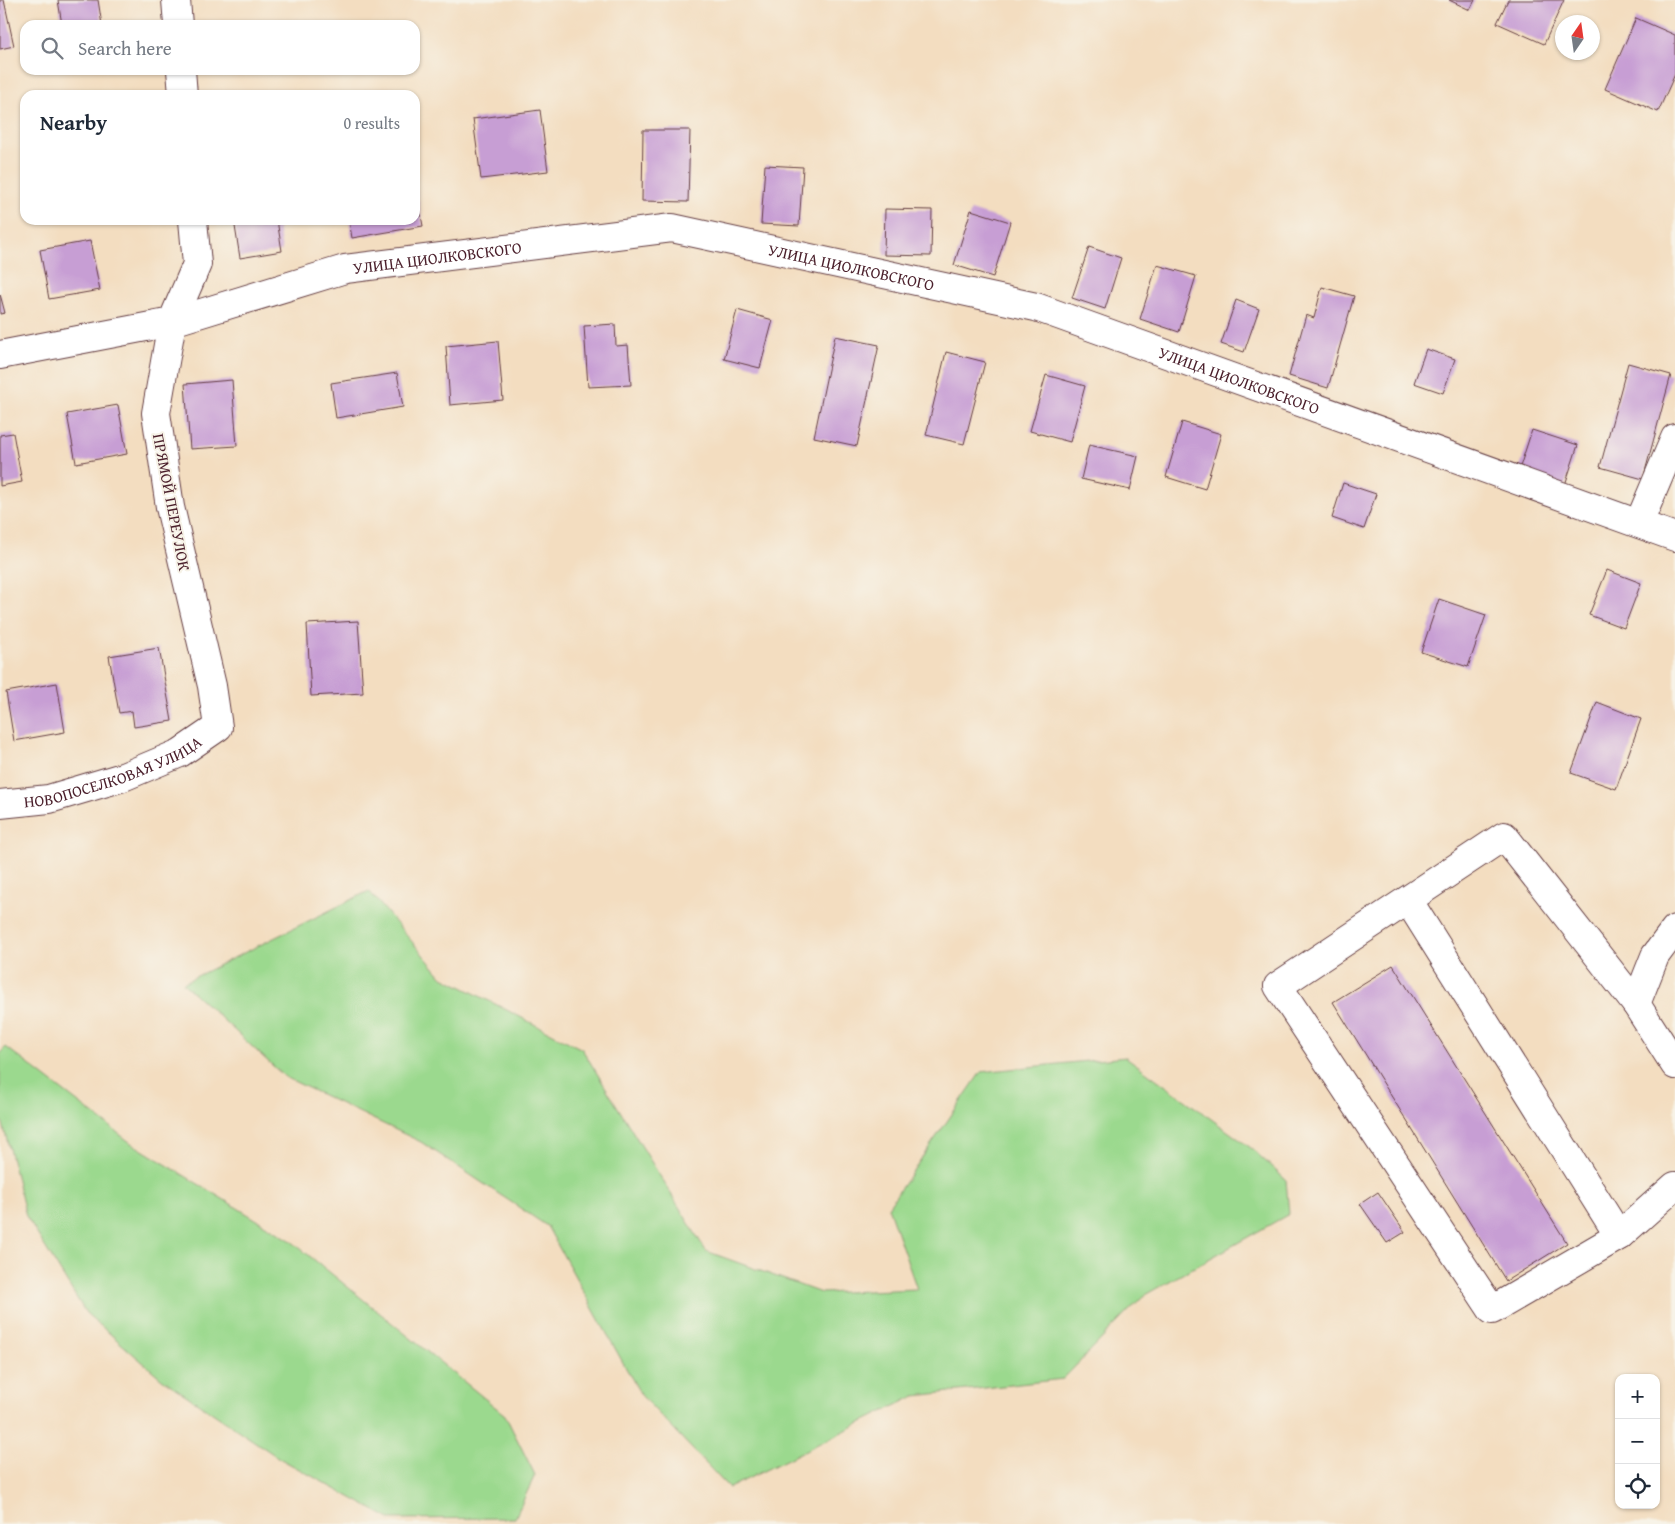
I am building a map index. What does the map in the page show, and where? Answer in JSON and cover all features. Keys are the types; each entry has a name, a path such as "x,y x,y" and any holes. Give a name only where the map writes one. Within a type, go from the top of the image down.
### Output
{"street":[{"path":"176,0 178,20"},
{"path":"181,75 183,90"},
{"name":"ПРЯМОЙ ПЕРЕУЛОК","path":"193,225 197,264 172,322 156,413 170,507 212,686 218,727"},
{"name":"УЛИЦА ЦИОЛКОВСКОГО","path":"0,355 172,322 345,269 672,228 1036,306 1675,537"},
{"path":"1639,523 1675,438"},
{"name":"НОВОПОСЕЛКОВАЯ УЛИЦА","path":"0,804 49,799 123,777 180,753 218,727"},
{"path":"1675,1065 1636,1004 1504,836 1278,986 1492,1310 1619,1236 1675,1186"},
{"path":"1408,900 1619,1236"},
{"path":"1636,1004 1655,956 1675,929"}],"green space":[{"path":"369,891 441,976 582,1049 706,1251 821,1293 917,1289 888,1207 981,1072 1126,1057 1251,1148 1286,1180 1289,1214 1143,1296 1063,1379 915,1396 729,1488 641,1395 547,1226 421,1142 285,1077 183,983"},
{"path":"6,1047 131,1143 290,1240 505,1415 535,1475 515,1518 390,1519 279,1458 162,1379 86,1313 26,1216 3,1124 0,1119 0,1053"}],"building":[{"path":"0,0 4,0 14,46 0,49"},
{"path":"58,0 98,0 101,20 61,20"},
{"path":"1449,0 1475,0 1470,10"},
{"path":"1508,0 1564,0 1557,15 1555,15 1555,20 1544,44 1497,23"},
{"path":"1636,18 1675,35 1675,74 1658,112 1605,89"},
{"path":"540,110 548,171 481,179 473,119"},
{"path":"643,130 690,130 688,202 642,201"},
{"path":"765,165 803,167 799,226 761,224"},
{"path":"885,209 932,210 931,256 884,255"},
{"path":"420,210 423,226 352,238 350,225 420,225"},
{"path":"971,210 1010,222 993,277 954,265"},
{"path":"235,225 278,225 282,251 240,258"},
{"path":"90,241 100,290 49,299 40,250"},
{"path":"1089,247 1121,258 1105,309 1072,298"},
{"path":"1157,265 1196,276 1179,332 1140,319"},
{"path":"1322,287 1354,296 1328,388 1289,376 1306,315 1314,318"},
{"path":"0,294 5,313 0,314"},
{"path":"1236,300 1259,309 1244,352 1221,344"},
{"path":"737,310 773,320 760,368 724,359"},
{"path":"615,324 616,346 628,345 631,385 588,387 584,326"},
{"path":"835,336 879,345 857,446 814,437"},
{"path":"498,341 503,400 450,405 446,346"},
{"path":"1426,349 1455,359 1443,393 1414,383"},
{"path":"946,352 985,362 964,444 926,435"},
{"path":"1628,363 1671,375 1643,479 1600,467"},
{"path":"397,373 403,407 336,418 331,383"},
{"path":"1046,375 1085,386 1070,442 1030,431"},
{"path":"232,380 237,446 190,449 185,384"},
{"path":"118,405 127,454 76,463 67,414"},
{"path":"1182,422 1221,434 1205,489 1166,477"},
{"path":"1532,430 1578,445 1564,488 1518,473"},
{"path":"13,433 22,482 0,486 0,435"},
{"path":"1089,445 1138,456 1130,490 1081,479"},
{"path":"1343,483 1376,494 1364,529 1332,518"},
{"path":"1607,570 1641,583 1624,628 1589,615"},
{"path":"1439,599 1486,615 1468,667 1421,652"},
{"path":"358,621 363,693 311,696 307,624"},
{"path":"159,648 172,721 134,727 132,711 119,713 109,656"},
{"path":"57,683 65,732 14,741 6,692"},
{"path":"1597,702 1641,719 1616,789 1571,773"},
{"path":"1393,965 1567,1243 1506,1281 1333,1002"},
{"path":"1378,1192 1405,1232 1387,1243 1360,1204"}]}
